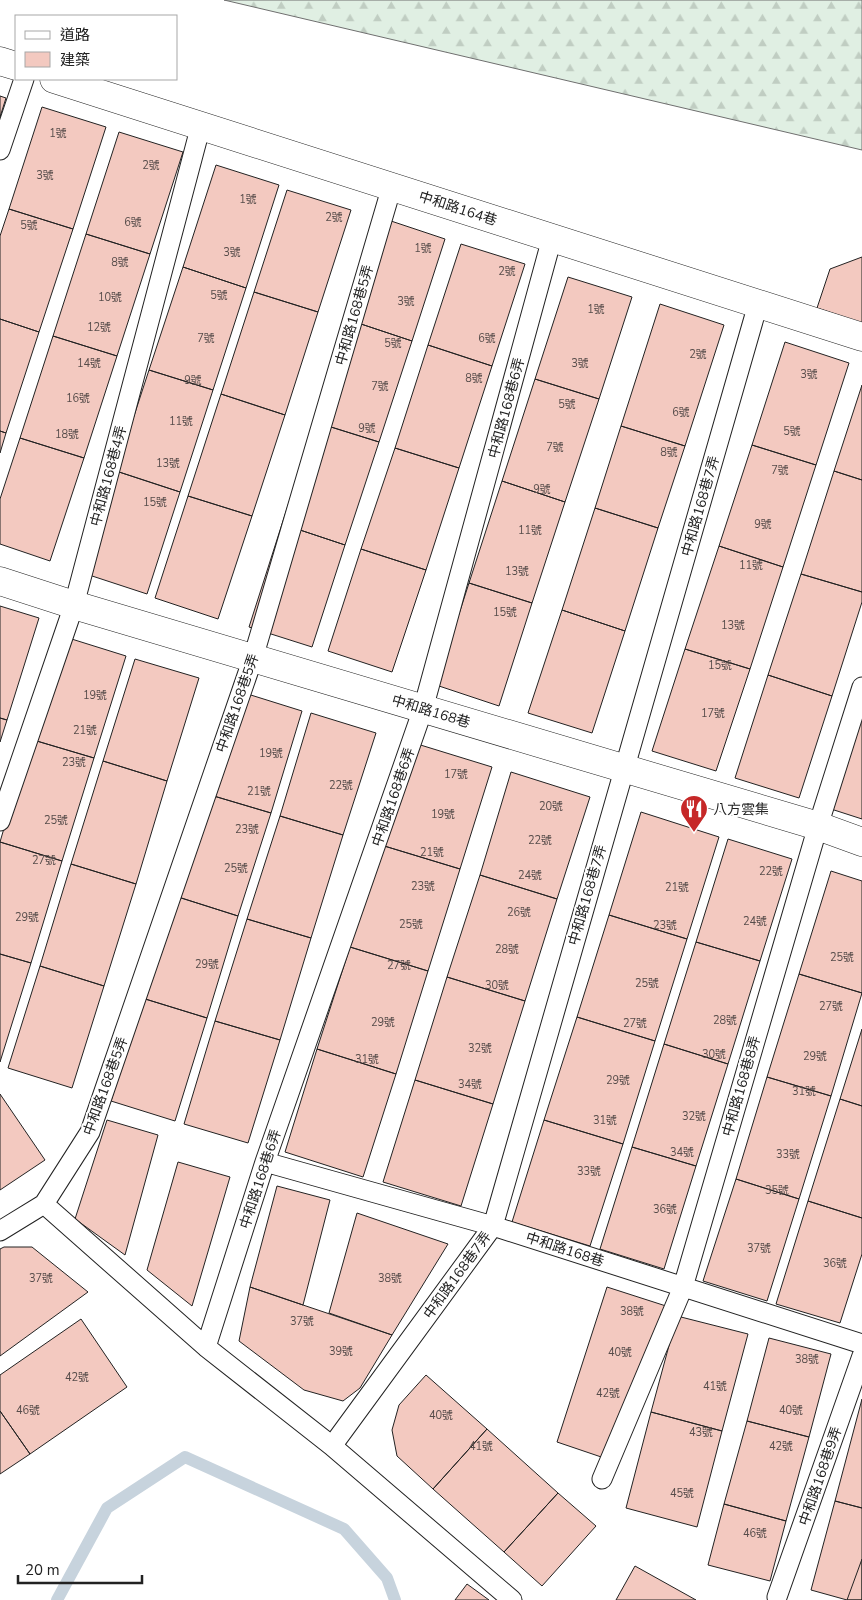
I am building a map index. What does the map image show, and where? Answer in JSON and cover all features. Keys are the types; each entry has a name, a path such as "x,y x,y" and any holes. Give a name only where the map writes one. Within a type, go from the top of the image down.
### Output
{"street":[{"path":"0,61 15,66"},
{"name":"中和路164巷","path":"57,80 862,337"},
{"name":"中和路168巷","path":"0,581 74,605 818,826 862,842"}],"lane":[{"path":"0,150 24,80"},
{"name":"中和路168巷4弄","path":"0,821 74,605 201,125"},
{"name":"中和路168巷5弄","path":"44,1204 90,1132 253,658 392,186"},
{"name":"中和路168巷6弄","path":"206,1347 265,1162 423,709 552,238"},
{"name":"中和路168巷7弄","path":"332,1446 493,1226 758,304"},
{"name":"中和路168巷8弄","path":"602,1479 683,1287 818,826 862,687"},
{"name":"中和路168巷","path":"265,1162 493,1226 862,1344"},
{"path":"0,1232 44,1204 206,1347 332,1446 512,1600"},
{"name":"中和路168巷9弄","path":"777,1597 862,1356"}],"green space":[{"path":"224,0 862,0 862,150"}],"building":[{"path":"0,96 6,98 0,117"},
{"path":"42,107 106,127 73,229 9,209"},
{"path":"119,132 183,152 150,254 86,234"},
{"path":"216,165 279,185 246,288 183,267"},
{"path":"287,190 351,210 318,312 254,292"},
{"path":"9,209 73,229 39,332 0,319 0,236"},
{"path":"382,218 445,239 412,341 349,320"},
{"path":"86,234 150,254 117,356 53,336"},
{"path":"461,244 525,264 492,366 428,345"},
{"path":"862,257 862,323 817,308 830,269"},
{"path":"183,267 246,288 213,390 149,370"},
{"path":"568,277 632,297 599,399 535,379"},
{"path":"254,292 318,312 285,415 221,394"},
{"path":"660,304 724,325 685,446 621,426"},
{"path":"0,319 39,332 6,433 0,431"},
{"path":"349,320 412,341 379,442 315,422"},
{"path":"53,336 117,356 84,458 20,438"},
{"path":"785,342 849,363 816,465 752,445"},
{"path":"428,345 492,366 459,468 395,448"},
{"path":"149,370 213,390 180,492 116,471"},
{"path":"535,379 599,399 565,502 502,481"},
{"path":"862,385 862,480 834,471"},
{"path":"221,394 285,415 252,516 188,496"},
{"path":"315,422 379,442 345,545 282,524"},
{"path":"621,426 685,446 658,528 595,508"},
{"path":"0,431 6,433 0,453"},
{"path":"20,438 84,458 50,561 0,544 0,499"},
{"path":"752,445 816,465 783,567 719,546"},
{"path":"395,448 459,468 426,570 361,549"},
{"path":"116,471 180,492 147,594 83,573"},
{"path":"834,471 862,480 862,592 801,574"},
{"path":"502,481 565,502 532,603 469,583"},
{"path":"188,496 252,516 218,619 155,598"},
{"path":"595,508 658,528 625,631 562,610"},
{"path":"282,524 345,545 312,647 249,627"},
{"path":"719,546 783,567 750,669 685,649"},
{"path":"361,549 426,570 392,672 328,651"},
{"path":"801,574 862,592 862,602 832,696 768,675"},
{"path":"469,583 532,603 499,706 436,685"},
{"path":"0,606 39,618 7,720 0,718"},
{"path":"562,610 625,631 592,733 528,713"},
{"path":"62,636 126,656 94,758 30,739"},
{"path":"685,649 750,669 716,771 652,751"},
{"path":"135,659 199,678 167,781 103,761"},
{"path":"768,675 832,696 799,798 735,778"},
{"path":"238,691 302,711 271,813 207,794"},
{"path":"311,713 376,733 343,835 280,816"},
{"path":"862,714 862,819 831,809"},
{"path":"0,718 7,720 0,742"},
{"path":"30,739 94,758 62,861 0,842"},
{"path":"414,743 492,767 460,869 381,845"},
{"path":"103,761 167,781 136,884 71,864"},
{"path":"511,772 590,797 557,899 480,875"},
{"path":"207,794 271,813 238,916 175,896"},
{"path":"641,812 719,837 687,939 609,915"},
{"path":"280,816 343,835 311,938 247,919"},
{"path":"728,839 792,859 760,961 696,942"},
{"path":"0,842 62,861 31,963 0,954"},
{"path":"381,845 460,869 428,971 350,947"},
{"path":"71,864 136,884 104,986 40,966"},
{"path":"831,871 862,881 862,993 799,974"},
{"path":"480,875 557,899 525,1001 447,977"},
{"path":"175,896 238,916 207,1018 142,998"},
{"path":"609,915 687,939 655,1041 577,1017"},
{"path":"247,919 311,938 280,1040 215,1021"},
{"path":"696,942 760,961 728,1064 664,1044"},
{"path":"350,947 428,971 396,1074 317,1049"},
{"path":"0,954 31,963 0,1062"},
{"path":"40,966 104,986 72,1088 8,1068"},
{"path":"799,974 862,993 831,1096 767,1077"},
{"path":"447,977 525,1001 493,1104 415,1080"},
{"path":"142,998 207,1018 175,1121 111,1101"},
{"path":"577,1017 655,1041 623,1144 544,1120"},
{"path":"215,1021 280,1040 248,1143 184,1124"},
{"path":"862,1029 862,1106 840,1099"},
{"path":"664,1044 728,1064 696,1166 632,1147"},
{"path":"317,1049 396,1074 363,1177 285,1152"},
{"path":"767,1077 831,1096 799,1199 736,1179"},
{"path":"415,1080 493,1104 461,1206 383,1182"},
{"path":"0,1094 45,1160 0,1190"},
{"path":"840,1099 862,1106 862,1218 808,1201"},
{"path":"107,1120 158,1135 125,1255 75,1219"},
{"path":"544,1120 623,1144 590,1246 512,1222"},
{"path":"632,1147 696,1166 664,1269 600,1249"},
{"path":"178,1162 230,1177 192,1306 147,1270"},
{"path":"736,1179 799,1199 767,1301 703,1281"},
{"path":"277,1186 330,1200 303,1305 250,1287"},
{"path":"808,1201 862,1218 862,1254 840,1323 776,1304"},
{"path":"357,1213 448,1244 392,1335 329,1313"},
{"path":"4,1247 32,1247 88,1292 0,1356 0,1249"},
{"path":"250,1287 392,1335 360,1388 343,1401 304,1390 239,1341"},
{"path":"607,1287 666,1306 616,1462 557,1442"},
{"path":"677,1316 748,1334 722,1431 651,1412"},
{"path":"81,1319 127,1387 30,1454 0,1411 0,1375"},
{"path":"769,1338 831,1354 809,1437 747,1421"},
{"path":"426,1375 487,1429 433,1489 397,1456 392,1430 399,1405"},
{"path":"862,1399 862,1508 835,1501"},
{"path":"0,1411 30,1454 0,1474"},
{"path":"651,1412 722,1431 697,1527 626,1508"},
{"path":"747,1421 809,1437 786,1521 724,1504"},
{"path":"487,1429 558,1493 504,1552 433,1489"},
{"path":"558,1493 596,1526 542,1586 504,1552"},
{"path":"835,1501 862,1508 862,1600 847,1600 811,1590"},
{"path":"724,1504 786,1521 770,1581 708,1565"},
{"path":"862,1559 862,1600 847,1600"},
{"path":"635,1566 696,1600 616,1600"},
{"path":"467,1584 489,1600 455,1600"}],"waterway":[{"path":"57,1600 107,1508 185,1457 344,1529 387,1578 395,1600"}],"place":[{"name":"八方雲集","path":"694,833"}]}
